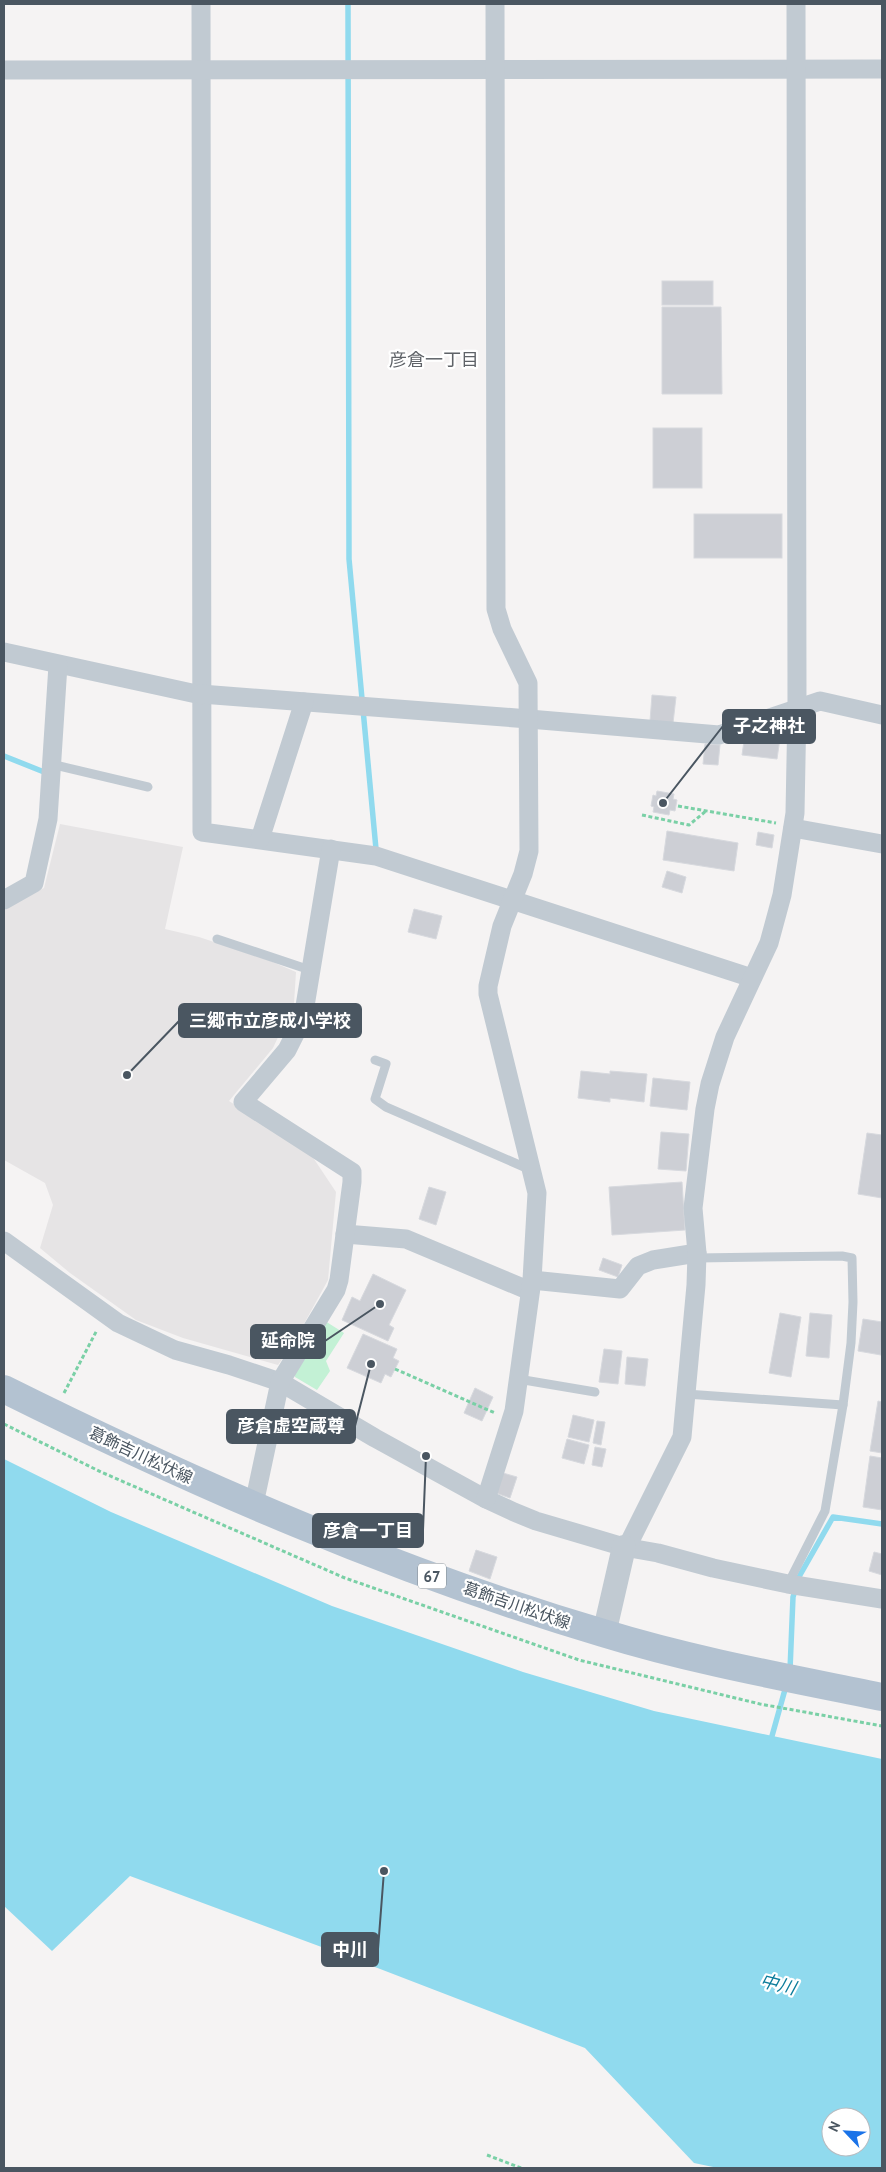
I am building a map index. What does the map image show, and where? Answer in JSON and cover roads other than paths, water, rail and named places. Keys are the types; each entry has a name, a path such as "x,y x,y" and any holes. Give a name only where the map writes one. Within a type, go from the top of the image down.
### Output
{"main road":[{"name":"葛飾吉川松伏線","path":"4,1389 176,1472 432,1576 502,1601 604,1634 683,1655 882,1697"}],"street":[{"path":"201,4 202,832 376,856 752,978"},
{"path":"486,1499 512,1421 531,1285 537,1193 488,994 502,926 529,851 528,683 502,629 496,609 495,4"},
{"path":"604,1634 625,1547 682,1437 697,1256 693,1208 706,1100 725,1037 769,943 782,895 793,827 796,795 797,708 795,436 796,4"},
{"path":"4,70 882,70"},
{"path":"4,652 201,695 528,719 719,736 820,701 882,715"},
{"path":"4,900 34,883 48,820 58,665"},
{"path":"260,839 304,702"},
{"path":"793,827 882,844"},
{"path":"254,1504 280,1382 336,1290 345,1234 352,1172 243,1102 287,1050 305,1006 331,849"},
{"path":"345,1234 406,1239 531,1285 620,1289 638,1266 653,1260 697,1256"},
{"path":"4,1241 118,1323 176,1350 280,1382 486,1499 536,1521 625,1547 788,1584 882,1599"}],"lane":[{"path":"51,764 148,787"},
{"path":"217,939 310,970"},
{"path":"375,1060 386,1064 375,1099 386,1107 532,1170"},
{"path":"697,1256 842,1256 852,1258 852,1335 843,1405 825,1512 788,1584"},
{"path":"518,1379 595,1392"},
{"path":"686,1394 843,1405"}],"water":[{"path":"4,1459 111,1512 332,1606 523,1672 654,1711 882,1759 882,2168 718,2168 694,2163 585,2048 362,1962 130,1876 52,1951 4,1906"}],"waterway":[{"path":"348,4 349,559 376,849"},
{"path":"4,756 44,772"},
{"path":"790,1670 793,1597 800,1575 833,1517 882,1524"},
{"path":"772,1736 786,1686"}],"place":[{"name":"子之神社","path":"663,803"},
{"name":"三郷市立彦成小学校","path":"127,1075"},
{"name":"延命院","path":"380,1304"},
{"name":"彦倉虚空蔵尊","path":"371,1364"},
{"name":"彦倉一丁目","path":"426,1456"},
{"name":"中川","path":"384,1871"}],"district":[{"name":"彦倉一丁目","path":"434,359"}]}
